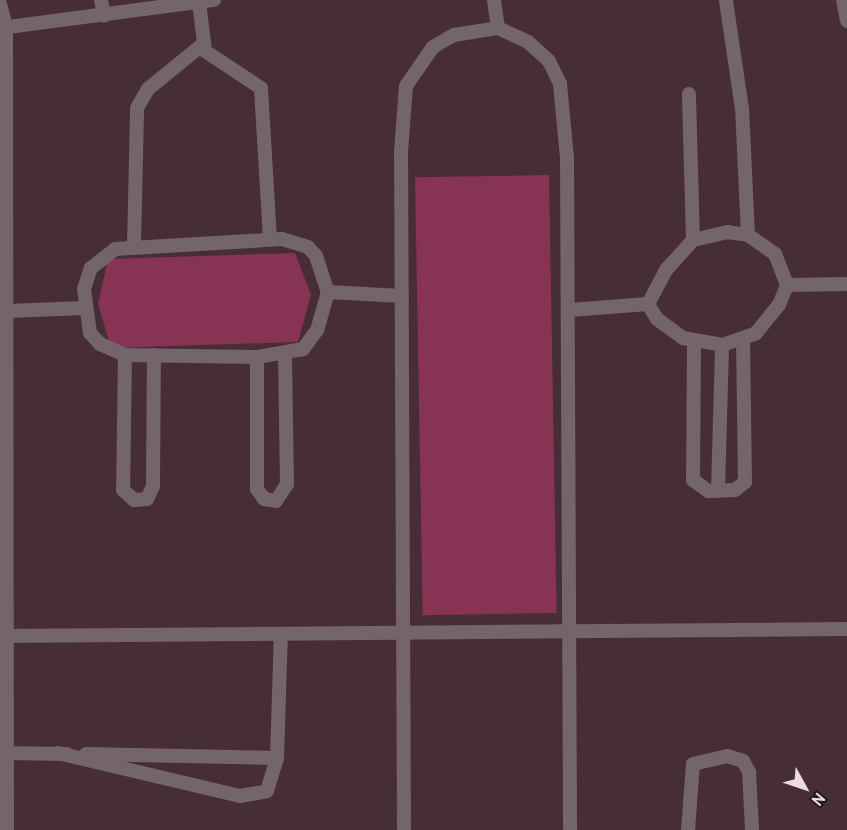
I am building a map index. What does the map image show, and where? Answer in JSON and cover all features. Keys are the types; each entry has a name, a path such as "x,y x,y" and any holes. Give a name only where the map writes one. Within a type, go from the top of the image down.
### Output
{"street":[{"path":"101,0 104,16"},
{"path":"3,28 214,0"},
{"path":"494,0 498,28"},
{"path":"726,0 742,109 748,235"},
{"path":"843,0 847,21"},
{"path":"199,2 202,45 261,88 270,238"},
{"path":"0,4 3,28 6,319 4,753 7,830"},
{"path":"404,830 402,296 406,86 433,47 454,35 498,28 528,42 549,61 560,84 567,158 570,310 567,629 570,830"},
{"path":"134,245 137,108 148,89 202,45"},
{"path":"689,94 693,240"},
{"path":"727,232 748,235 775,254 787,285 773,313 743,342 722,345 694,340 667,328 648,304 666,269 693,240 727,232"},
{"path":"270,238 308,247 323,267 328,292 310,341 285,355 257,357 125,355 99,344 84,308 91,268 101,256 134,245 270,238"},
{"path":"787,285 847,284"},
{"path":"328,292 402,296"},
{"path":"570,310 648,304"},
{"path":"6,319 84,308"},
{"path":"694,340 693,480 701,489 718,490 735,490 745,482 743,342"},
{"path":"718,490 722,345"},
{"path":"125,355 123,490 134,500 147,499 153,486 154,355"},
{"path":"257,357 257,489 264,499 276,501 287,484 285,355"},
{"path":"5,635 403,634 567,629 847,629"},
{"path":"58,753 254,796 267,790 277,758 281,634"},
{"path":"4,753 277,758"},
{"path":"688,830 693,765 727,756 743,761 749,772 752,830"}],"shaded area":[{"path":"549,175 557,613 423,615 415,177"},
{"path":"295,253 311,295 298,342 111,348 98,304 108,259"}]}
